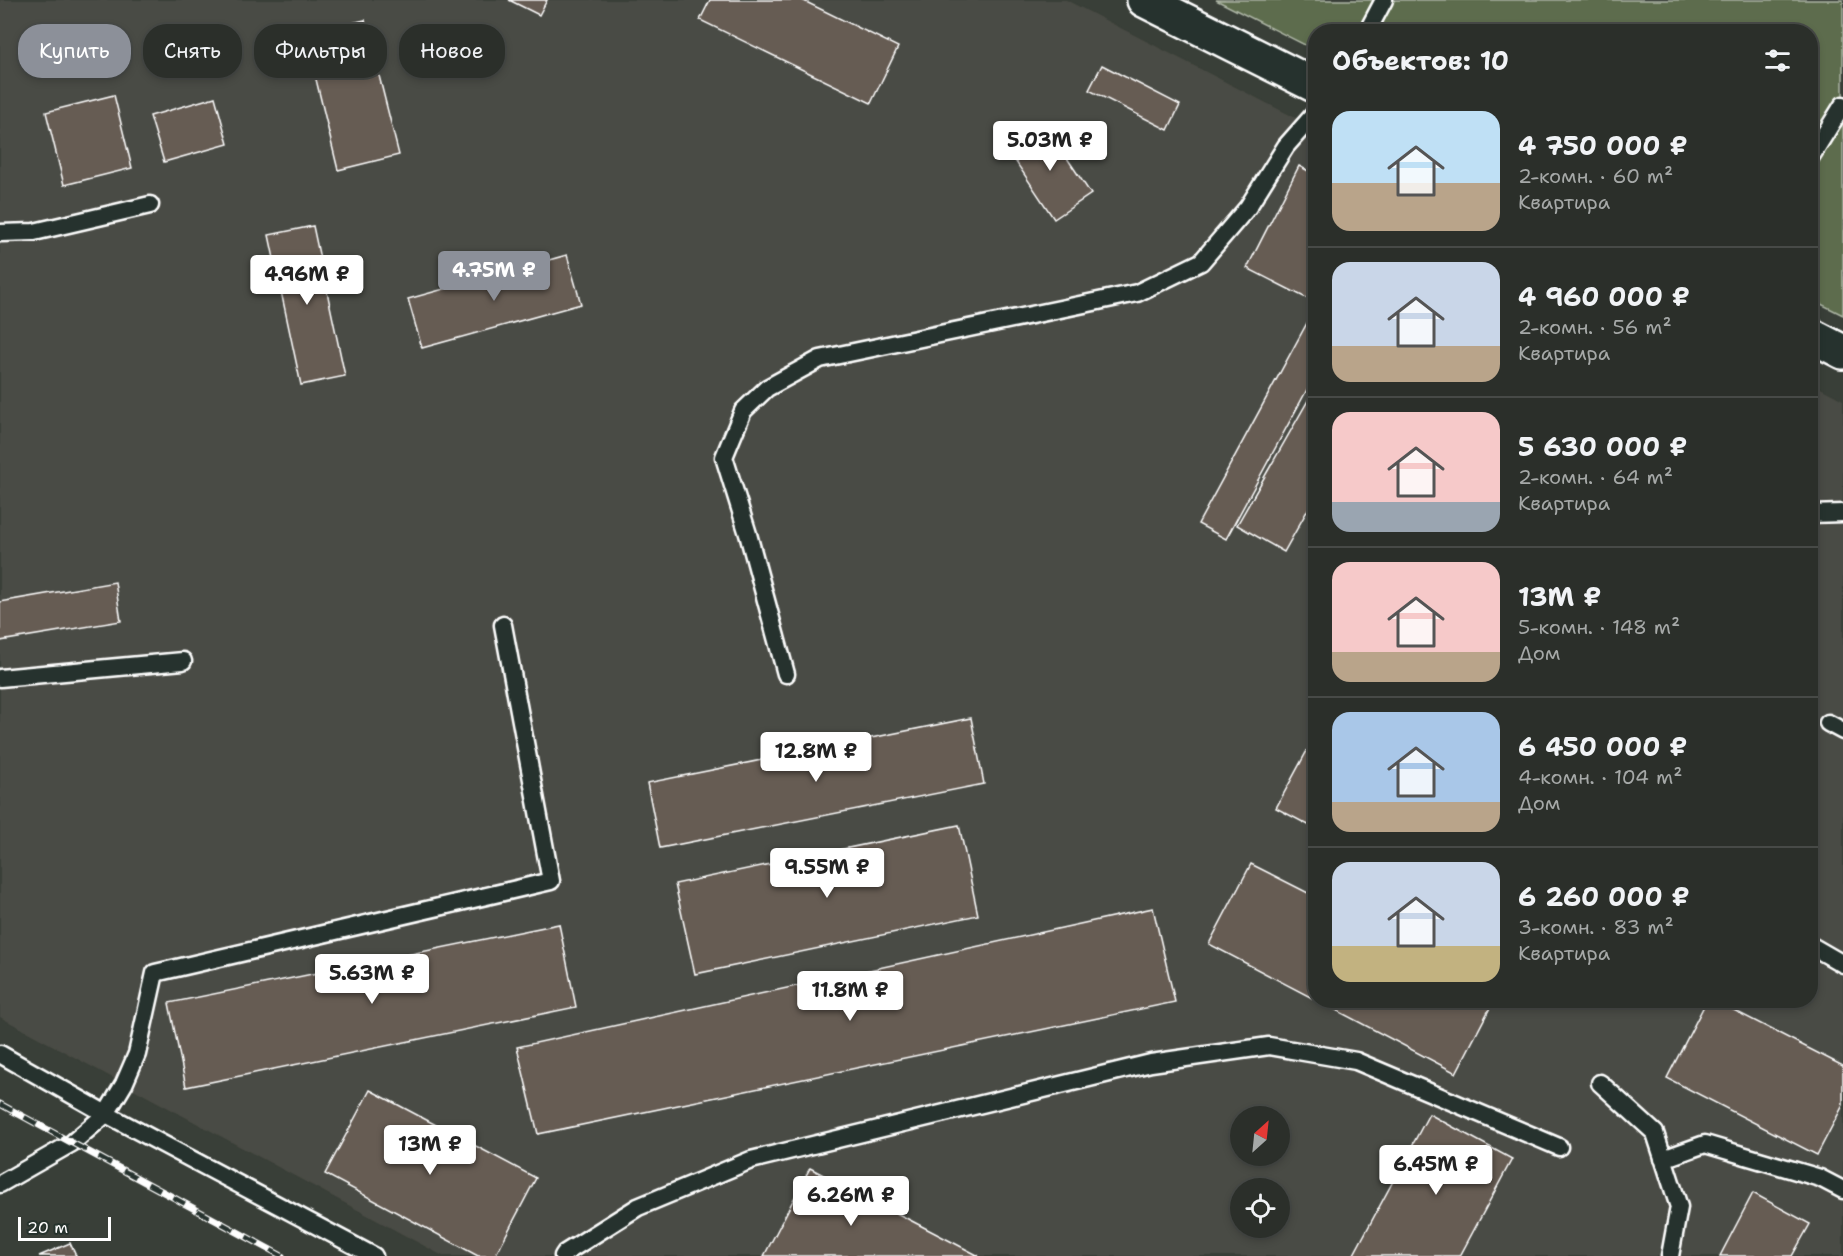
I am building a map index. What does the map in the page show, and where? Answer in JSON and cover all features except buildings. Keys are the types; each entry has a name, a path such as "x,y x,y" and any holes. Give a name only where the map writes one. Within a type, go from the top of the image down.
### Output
{"street":[{"path":"1144,0 1308,82"},
{"path":"1818,339 1843,352"}],"lane":[{"path":"1370,24 1384,0"},
{"path":"1818,145 1843,105"},
{"path":"786,674 748,534 724,457 743,411 767,388 820,359 1137,293 1201,262 1248,207 1286,146 1308,121"},
{"path":"0,233 34,232 150,205"},
{"path":"1818,514 1843,513"},
{"path":"0,1184 72,1143 106,1114 124,1084 137,1054 155,973 551,881 503,625"},
{"path":"0,678 183,661"},
{"path":"1828,723 1843,731"},
{"path":"1818,950 1843,964"},
{"path":"563,1256 638,1207 751,1160 1151,1063 1269,1046 1356,1061 1559,1147"},
{"path":"0,1053 106,1114 374,1256"},
{"path":"1600,1083 1655,1133 1679,1207 1670,1256"},
{"path":"1663,1159 1706,1144 1820,1178 1843,1190"}],"shaded area":[{"path":"0,0 1066,0 1308,124 1308,1008 1818,1008 1818,387 1843,400 1843,1256 443,1256 0,1017"}],"green space":[{"path":"1216,0 1843,0 1843,315 1818,302 1818,24 1308,24 1308,46"}],"railway":[{"path":"0,1104 282,1256"}]}
